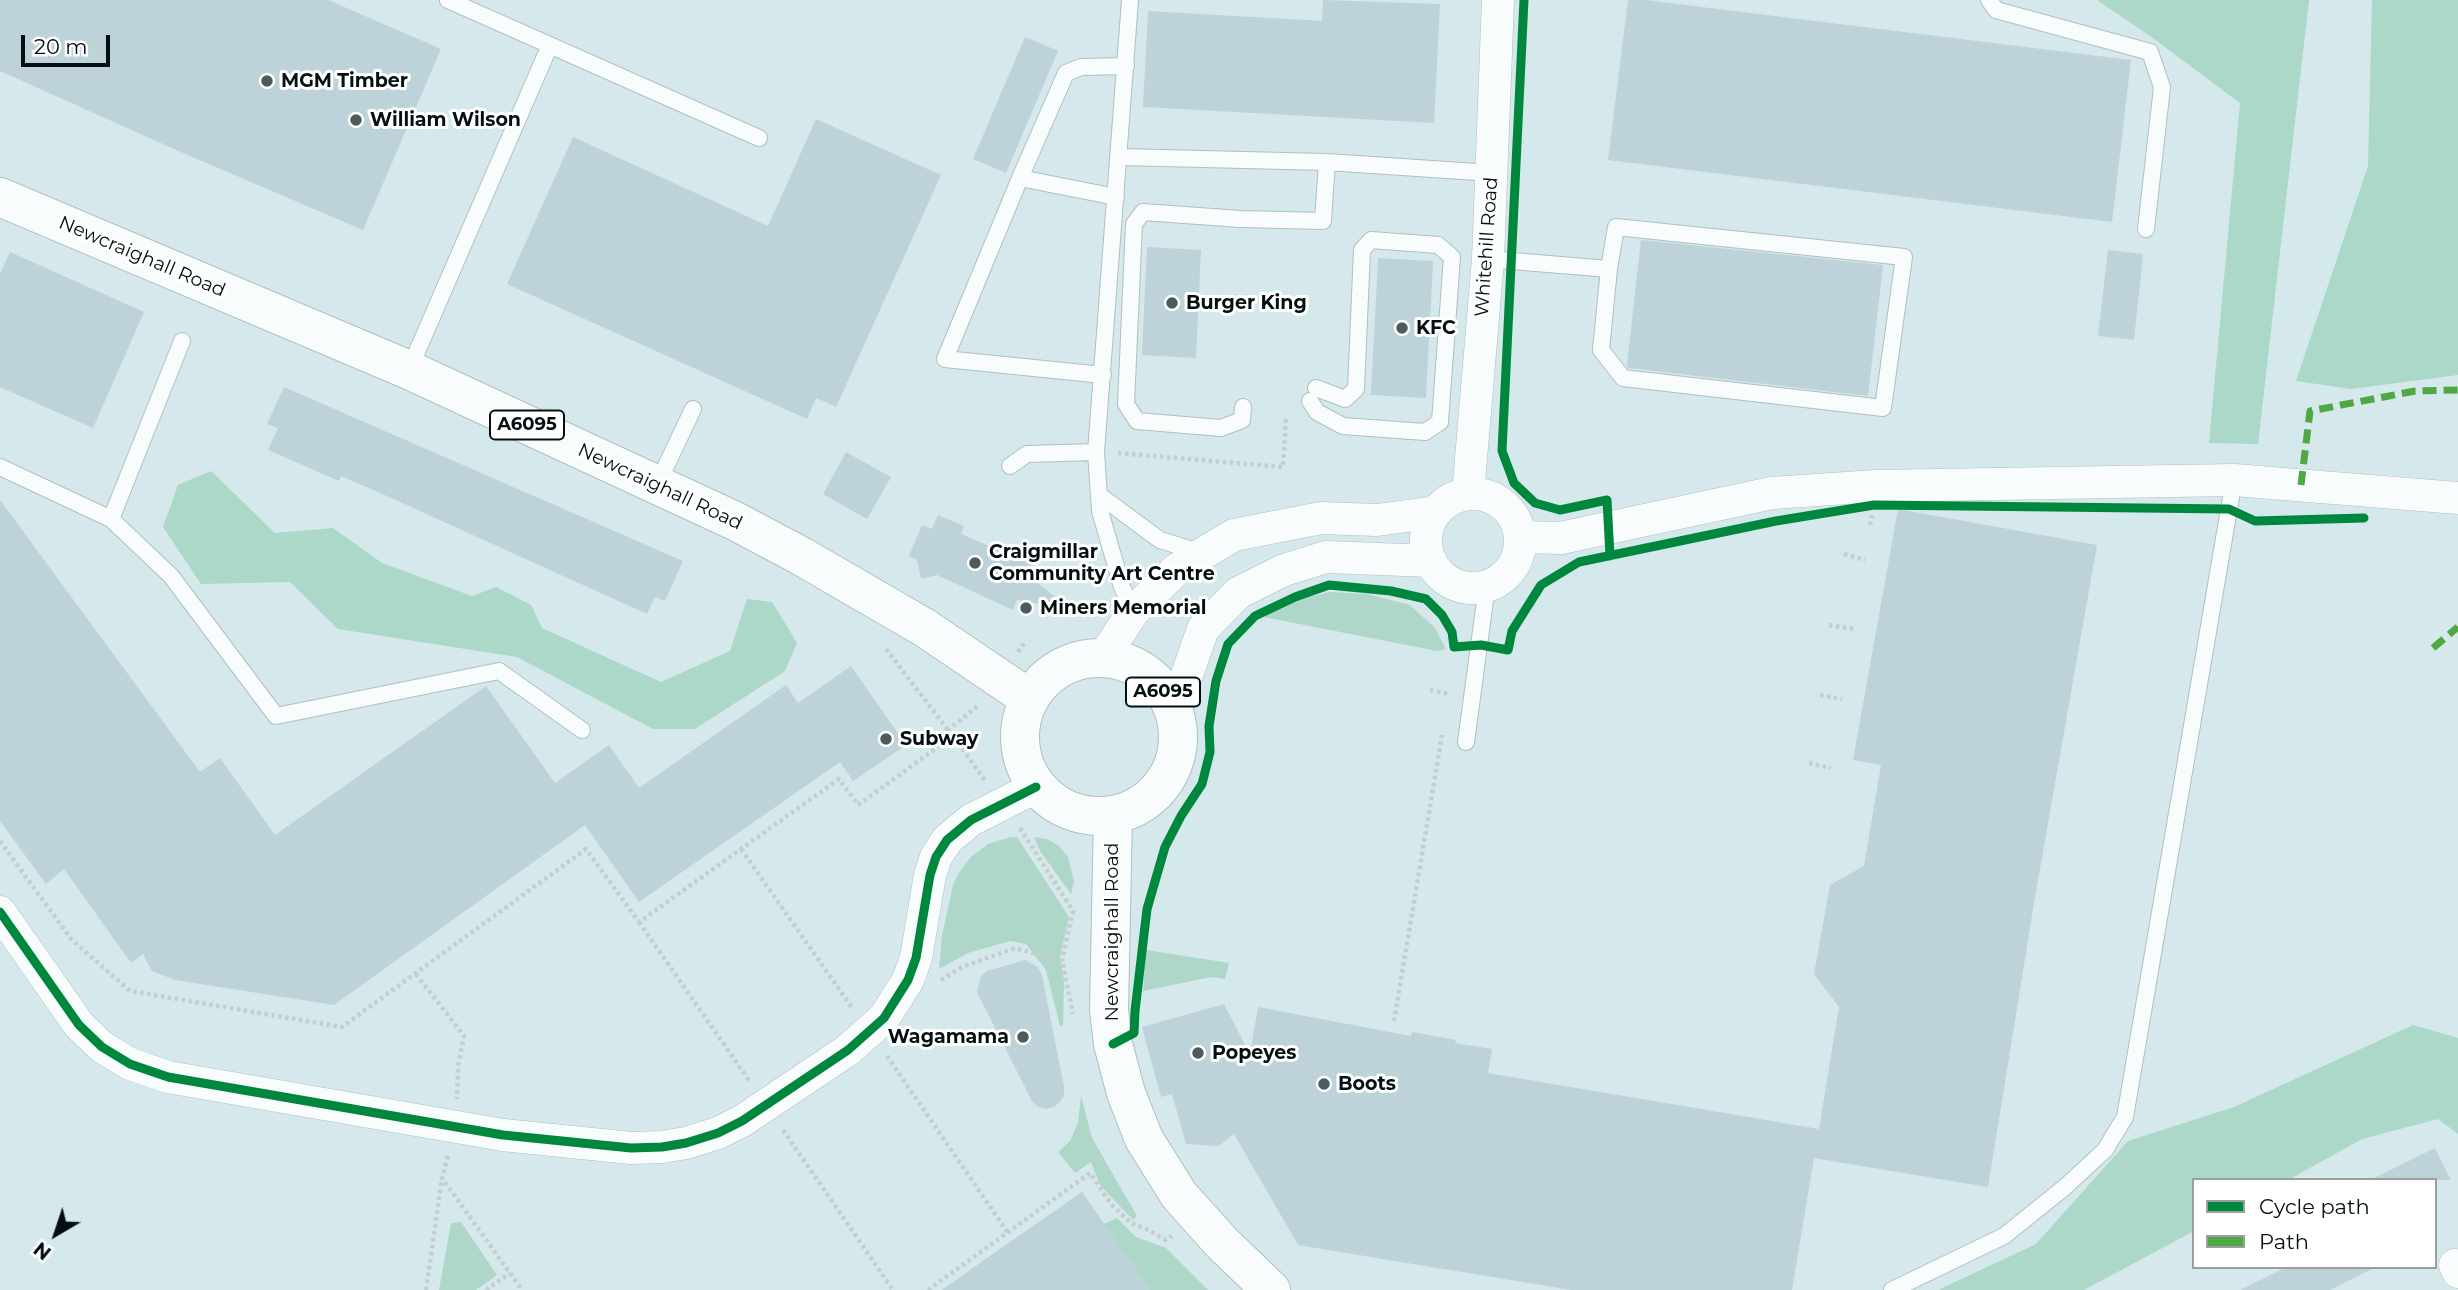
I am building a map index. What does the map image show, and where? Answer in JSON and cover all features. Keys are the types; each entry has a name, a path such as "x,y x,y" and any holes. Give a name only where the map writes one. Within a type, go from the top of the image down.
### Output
{"main road":[{"name":"Newcraighall Road","path":"0,197 410,370 735,521 925,628 1030,699"},
{"name":"A6095","path":"1103,658 1126,663 1150,677 1168,699 1174,712 1178,729 1177,748 1171,770 1155,794 1140,805 1112,816 1087,816 1061,807 1036,787 1024,765 1020,731 1030,699 1037,687 1060,668 1088,659 1103,658"},
{"name":"Newcraighall Road","path":"1112,816 1108,1000 1112,1044 1126,1093 1144,1139 1163,1172 1197,1217 1271,1290"}],"street":[{"name":"Whitehill Road","path":"1468,494 1488,259 1498,0"},
{"path":"1520,537 1561,538 1772,493 1895,485 2234,480 2458,498"},
{"path":"1468,494 1497,500 1509,509 1517,522 1520,550 1508,572 1487,586 1474,588 1449,581 1438,572 1431,561 1427,536 1436,512 1445,503 1468,494"},
{"path":"1103,658 1133,612 1177,569 1234,535 1321,518 1377,520 1436,512"},
{"path":"1174,712 1203,629 1238,593 1284,570 1326,557 1431,561"},
{"path":"0,912 79,1025 102,1047 130,1064 168,1077 503,1135 631,1148 662,1147 719,1133 742,1121 848,1050 884,1018 908,980 916,958 930,875 936,857 947,840 971,820 1036,787"}],"lane":[{"path":"448,0 759,138"},
{"path":"1130,0 1096,452 1100,510 1122,587 1133,612"},
{"path":"1989,0 1996,10 2150,52 2162,87 2146,229"},
{"path":"410,370 550,45"},
{"path":"1103,375 945,359 1066,73 1081,67 1126,66"},
{"path":"1119,157 1327,162 1492,173"},
{"path":"1243,407 1242,420 1221,428 1137,421 1126,404 1134,224 1143,212 1240,219 1323,221 1327,162"},
{"path":"1020,178 1116,197"},
{"path":"1616,226 1904,257 1883,408 1623,378 1601,350 1609,269 1616,226"},
{"path":"1371,240 1438,245 1452,257 1440,422 1425,432 1343,426 1317,412 1313,394 1345,399 1356,389 1362,250 1371,240"},
{"path":"1488,259 1609,269"},
{"path":"111,519 182,341"},
{"path":"657,485 693,409"},
{"path":"1010,466 1027,454 1096,452"},
{"path":"0,467 111,519 171,576 276,716 499,671 582,730"},
{"path":"1892,1290 2004,1236 2066,1187 2105,1150 2125,1117 2234,480"},
{"path":"1099,495 1160,540 1203,554"},
{"path":"1466,742 1487,586"}],"path":[{"path":"1096,452 1283,467 1286,416"},
{"path":"1862,507 1874,505"},
{"path":"1844,554 1865,560"},
{"path":"1829,625 1854,629"},
{"path":"886,649 948,730"},
{"path":"1447,705 1450,682"},
{"path":"1430,690 1449,694"},
{"path":"1820,695 1842,699"},
{"path":"1394,1021 1443,729"},
{"path":"0,841 71,939 130,991 342,1027 586,849 639,922 839,779 858,805 953,736 1002,803 1073,911 1062,961 1073,1015"},
{"path":"1809,763 1831,768"},
{"path":"932,986 962,967 1015,947 1062,961"},
{"path":"928,1290 1090,1173 1111,1203 1131,1223 1166,1240 1197,1217"},
{"path":"426,1290 442,1178"},
{"path":"486,1290 510,1273"}],"green space":[{"path":"2097,0 2309,0 2258,444 2209,443 2240,103"},
{"path":"2372,0 2458,0 2458,375 2351,389 2296,381 2368,166"},
{"path":"211,471 275,533 333,528 382,563 472,596 496,587 531,605 542,628 661,682 730,651 747,599 772,602 797,643 785,671 695,729 653,729 517,657 338,629 290,582 201,584 163,527 178,485"},
{"path":"1330,592 1367,594 1410,605 1435,628 1446,649 1437,651 1264,617 1279,604"},
{"path":"1017,837 1069,917 1060,957 1064,981 1063,1025 1060,1026 1046,970 1026,944 1010,941 968,953 939,969 942,936 953,885 960,871 971,857 988,844"},
{"path":"1034,837 1047,839 1059,846 1068,857 1074,881 1071,894 1040,851"},
{"path":"1146,950 1229,963 1225,979 1211,977 1143,991"},
{"path":"2413,1025 2458,1038 2458,1134 2438,1119 2362,1139 2292,1178 2192,1178 2192,1232 2084,1290 1938,1290 2036,1244 2128,1141 2234,1107"},
{"path":"1081,1096 1092,1138 1137,1216 1133,1220 1100,1185 1091,1162 1075,1173 1058,1152 1070,1141 1078,1123"},
{"path":"1117,1218 1136,1237 1166,1248 1208,1290 1150,1290 1104,1224"},
{"path":"461,1222 497,1275 476,1290 439,1290 451,1223"}],"building":[{"path":"0,0 328,0 441,49 363,230 0,71"},
{"path":"1323,0 1440,4 1434,123 1143,107 1148,11 1322,21"},
{"path":"1628,0 2131,60 2112,222 1608,160"},
{"path":"1025,37 1058,51 1006,173 973,159"},
{"path":"816,119 941,175 836,407 816,398 807,419 507,284 573,137 768,226"},
{"path":"1641,240 1883,265 1868,396 1629,368 1627,366"},
{"name":"Burger King","path":"1147,247 1201,250 1196,358 1142,355"},
{"path":"2108,250 2143,254 2134,340 2098,336"},
{"path":"10,252 144,312 93,428 0,387 0,274"},
{"name":"KFC","path":"1378,258 1433,261 1426,398 1371,395"},
{"path":"284,387 683,561 665,601 655,597 647,614 341,476 339,481 268,450 278,428 267,424"},
{"path":"846,452 891,477 867,519 823,494"},
{"path":"0,500 200,772 220,758 275,835 486,686 555,783 609,745 639,788 786,685 798,703 851,666 906,745 853,781 840,762 639,902 585,825 334,1005 175,980 152,971 143,954 131,963 64,869 46,884 0,821"},
{"path":"1898,509 2097,545 2035,897 1988,1187 1814,1158 1792,1290 1571,1290 1298,1245 1234,1134 1219,1146 1186,1144 1172,1094 1161,1097 1142,1027 1224,1004 1250,1054 1258,1007 1411,1036 1412,1032 1492,1049 1488,1073 1819,1129 1839,1007 1814,974 1830,885 1864,866 1881,765 1853,760"},
{"name":"Craigmillar Community Art Centre","path":"938,515 964,526 961,534 1032,564 1028,575 1070,609 1017,600 1013,610 937,575 921,579 917,560 909,556 922,525 932,529"},
{"path":"1025,960 1038,967 1042,975 1064,1087 1064,1096 1060,1102 1046,1109 1038,1107 1032,1101 977,992 981,976 987,971"},
{"path":"2435,1148 2451,1180 2437,1178 2374,1178"},
{"path":"1082,1192 1150,1290 942,1290 994,1253"},
{"path":"2283,1269 2372,1269 2330,1290 2240,1290"}],"marked path":[{"path":"2301,485 2310,411 2415,391 2458,390"},
{"path":"2433,648 2458,627"}],"cycle path":[{"path":"1524,0 1502,451 1514,483 1535,503 1560,510 1607,500 1610,556"},
{"path":"1113,1044 1134,1033 1147,909 1165,847 1202,784 1210,752 1209,726 1216,681 1228,644 1255,616 1295,597 1329,585 1391,591 1426,599 1442,615 1452,632 1454,647 1481,645 1508,650 1512,631 1541,585 1579,562 1776,521 1874,505 2229,509 2255,521 2364,518"},
{"path":"0,912 79,1025 102,1047 130,1064 168,1077 503,1135 631,1148 662,1147 718,1133 742,1121 848,1050 884,1018 908,980 916,958 930,875 936,857 947,840 971,820 1036,787"}],"place":[{"name":"MGM Timber","path":"267,81"},
{"name":"William Wilson","path":"356,120"},
{"name":"Burger King","path":"1172,303"},
{"name":"KFC","path":"1402,328"},
{"name":"Craigmillar Community Art Centre","path":"975,563"},
{"name":"Miners Memorial","path":"1026,608"},
{"name":"Subway","path":"886,739"},
{"name":"Wagamama","path":"1023,1037"},
{"name":"Popeyes","path":"1198,1053"},
{"name":"Boots","path":"1324,1084"}]}
